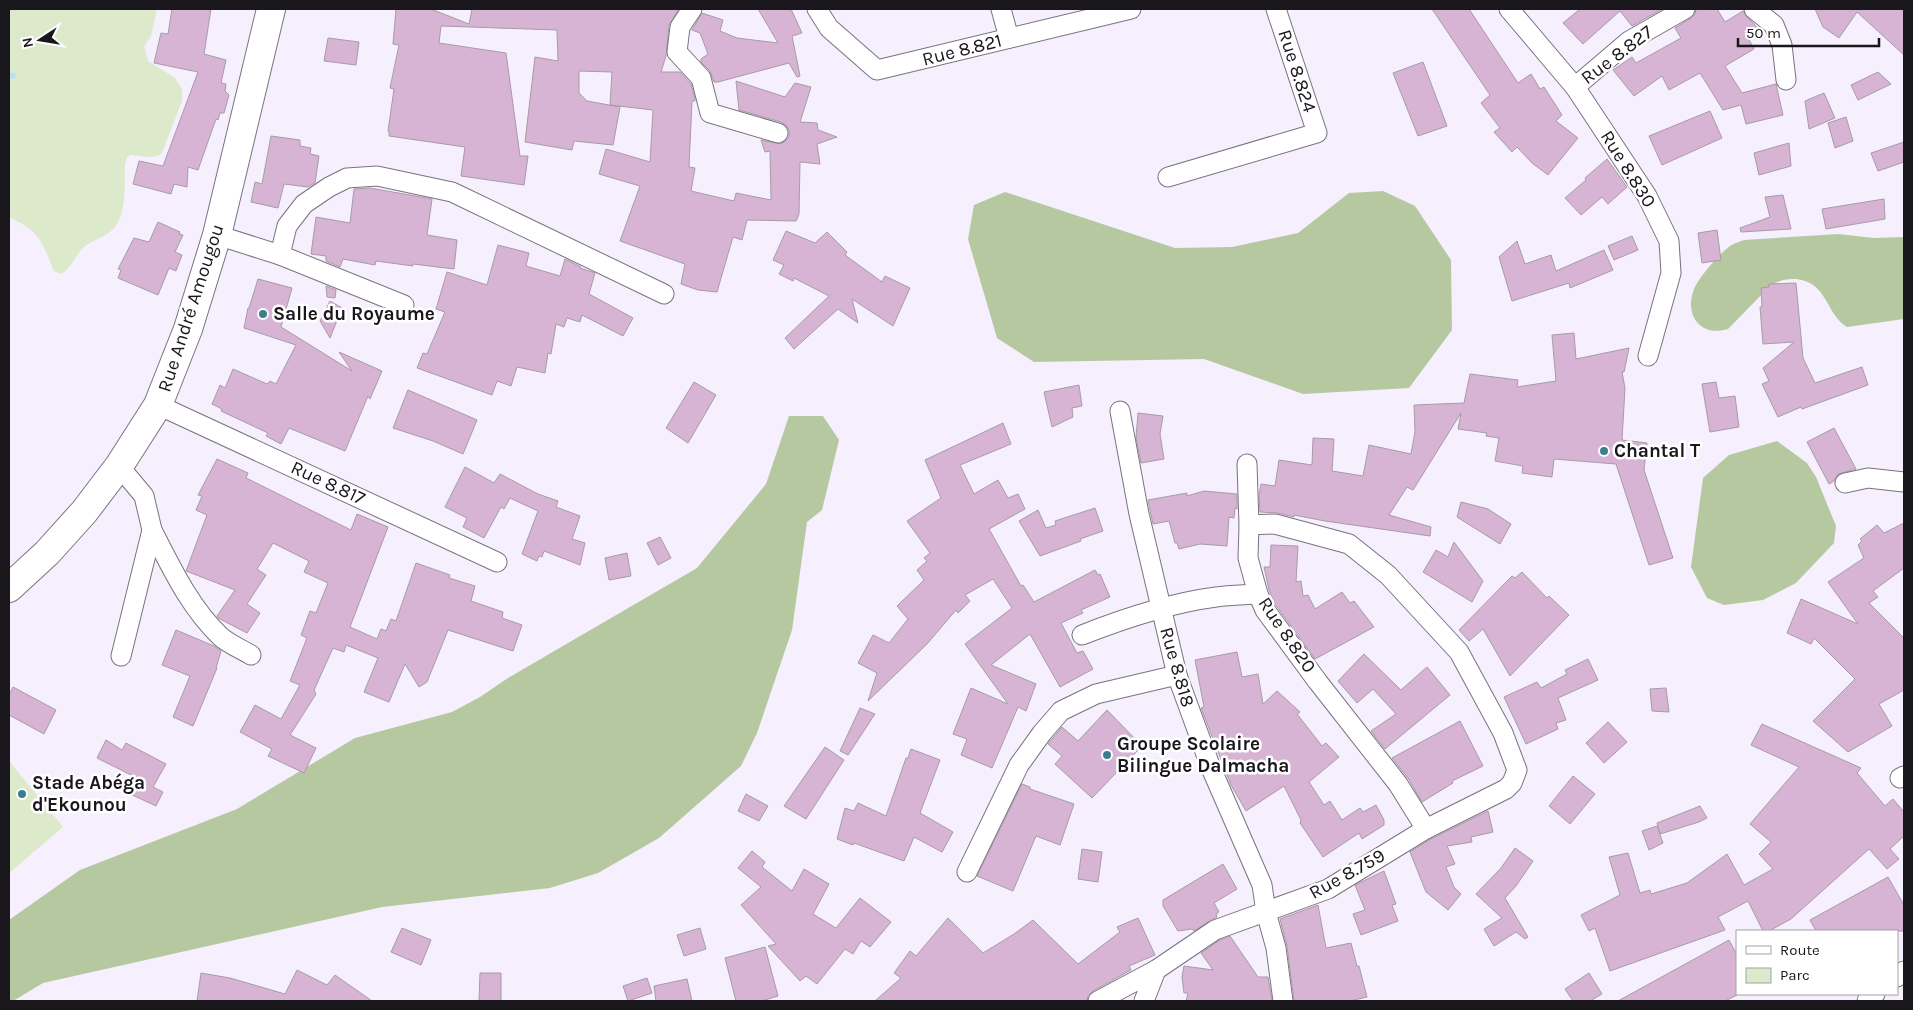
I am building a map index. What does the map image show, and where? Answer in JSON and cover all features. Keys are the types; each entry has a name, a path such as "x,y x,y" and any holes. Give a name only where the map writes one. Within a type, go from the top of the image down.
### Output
{"main road":[{"name":"Rue André Amougou","path":"9,588 47,553 84,512 119,466 158,404 188,329 217,235 271,9"}],"street":[{"path":"692,9 680,27 677,52 701,78 710,113 778,133"},
{"name":"Rue 8.821","path":"818,9 829,28 877,70 1131,9"},
{"path":"1001,9 1009,38"},
{"name":"Rue 8.824","path":"1168,177 1317,133 1276,9"},
{"name":"Rue 8.830","path":"1509,9 1575,87 1647,196 1669,241 1671,273 1648,356"},
{"name":"Rue 8.827","path":"1575,87 1629,41 1685,9"},
{"path":"1754,9 1774,25 1782,45 1786,80"},
{"path":"280,255 287,226 304,204 329,187 347,178 377,176 452,192 664,294"},
{"path":"217,235 280,255 404,305"},
{"name":"Rue 8.817","path":"158,404 497,562"},
{"name":"Rue 8.818","path":"1120,411 1139,514 1177,676 1211,768 1262,885 1266,912 1276,948 1283,1001"},
{"name":"Rue 8.820","path":"1247,464 1248,558 1258,594 1266,610 1318,682 1398,784 1426,829"},
{"path":"119,466 144,496 152,530 195,607 221,638 250,655"},
{"path":"1845,483 1868,478 1904,482"},
{"name":"Rue 8.759","path":"1098,1001 1156,970 1215,930 1328,889 1426,829 1506,789 1514,776 1503,733 1459,652 1388,575 1348,544 1275,524 1249,525"},
{"path":"121,656 152,530"},
{"path":"1082,635 1162,608 1214,597 1258,594"},
{"path":"967,872 1019,765 1061,711 1096,694 1177,676"},
{"path":"1144,1001 1156,970"}],"green space":[{"path":"9,9 157,9 151,36 144,46 148,61 175,78 182,89 182,101 162,153 151,157 131,155 127,157 123,209 116,225 111,231 84,247 61,274 54,271 39,238 27,227 9,217"},
{"path":"1383,191 1415,206 1451,260 1452,330 1409,388 1303,394 1204,359 1034,362 997,338 968,239 974,205 1005,192 1175,248 1232,247 1298,233 1349,193"},
{"path":"1838,234 1874,238 1904,237 1904,319 1847,327 1840,322 1821,292 1815,286 1807,281 1796,279 1783,280 1770,286 1728,329 1710,330 1698,323 1694,317 1691,301 1695,287 1714,261 1732,245 1744,240"},
{"path":"789,416 823,416 839,440 822,510 807,522 792,630 757,733 741,766 659,838 598,873 550,888 382,907 43,983 13,1001 9,1001 9,920 80,870 237,809 355,738 452,712 697,568 766,484"},
{"path":"1777,441 1807,463 1816,477 1836,526 1834,543 1796,583 1763,600 1724,605 1707,598 1691,567 1703,478 1729,455"},
{"name":"Stade Abéga d'Ekounou","path":"9,761 63,827 9,873"}],"building":[{"path":"172,9 211,9 204,54 226,60 221,83 226,84 225,91 229,95 224,113 220,113 218,120 216,119 198,170 188,167 187,187 174,184 171,194 133,184 139,161 163,166 198,72 154,63 161,33 168,34"},
{"path":"396,9 431,9 469,24 472,9 679,9 669,25 666,56 661,72 680,72 691,84 695,99 695,101 692,101 689,167 695,168 691,191 734,201 736,193 771,200 770,151 765,152 761,140 781,144 789,137 789,130 781,122 739,110 736,81 785,97 795,83 811,87 800,122 817,123 818,130 837,137 817,144 820,164 800,162 799,214 796,221 747,220 742,240 733,237 717,292 698,290 681,284 685,264 620,241 640,186 599,174 606,149 650,162 653,110 610,105 612,72 579,71 579,93 587,101 620,107 613,145 574,141 572,150 525,142 535,57 558,61 557,30 441,26 439,43 506,53 520,156 528,156 524,185 461,176 465,147 389,136 388,131 394,89 390,88 399,45 393,44"},
{"path":"758,9 791,9 802,33 792,36 800,76 797,77 789,63 714,82 710,71 701,62 701,59 708,54 700,33 692,30 702,13 723,20 720,31 737,38 778,43"},
{"path":"1432,9 1469,9 1518,83 1531,74 1540,89 1544,87 1562,115 1556,121 1578,138 1548,175 1532,163 1517,147 1512,152 1494,132 1500,128 1481,103 1490,95"},
{"path":"1580,9 1662,9 1632,26 1620,11 1583,44 1563,23"},
{"path":"1696,9 1717,9 1725,22 1743,11 1754,24 1758,29 1747,36 1754,49 1725,66 1742,93 1776,84 1783,115 1746,124 1741,105 1723,110 1700,73 1669,90 1662,76 1634,96 1613,70 1632,57 1636,63 1681,38 1675,28 1691,18 1695,14"},
{"path":"1815,9 1904,9 1904,55 1857,12 1839,38 1823,27"},
{"path":"328,38 359,42 356,65 324,61"},
{"path":"1423,62 1447,126 1418,136 1393,73"},
{"path":"1878,72 1891,84 1858,100 1851,85"},
{"path":"1824,93 1835,118 1809,129 1805,101"},
{"path":"1710,111 1722,138 1662,165 1649,136"},
{"path":"1846,117 1853,141 1835,148 1828,123"},
{"path":"271,136 300,140 300,146 311,148 310,154 319,156 315,183 308,187 284,184 278,208 251,202 255,182 262,184"},
{"path":"1904,142 1904,162 1878,171 1871,153"},
{"path":"1789,143 1791,166 1759,175 1754,153"},
{"path":"1607,159 1627,187 1608,204 1602,197 1581,215 1565,198"},
{"path":"370,188 432,199 427,235 457,240 454,269 376,261 375,265 343,259 340,267 326,261 326,256 311,254 316,217 350,223 354,189"},
{"path":"1783,195 1791,229 1741,232 1740,228 1770,217 1765,197"},
{"path":"1884,199 1885,219 1826,229 1822,209"},
{"path":"158,222 183,235 175,252 182,255 176,271 169,268 158,295 118,278 121,270 118,269 134,238 149,242"},
{"path":"1717,230 1721,260 1702,263 1698,233"},
{"path":"786,231 815,243 827,232 847,252 845,255 882,282 885,276 910,288 893,326 852,299 858,323 838,309 794,349 785,338 829,296 794,278 793,281 779,274 784,265 773,260"},
{"path":"1632,236 1638,250 1614,260 1608,246"},
{"path":"1517,241 1525,264 1551,255 1556,271 1604,250 1613,270 1570,288 1569,283 1512,301 1499,257"},
{"path":"498,245 529,253 526,266 560,276 565,259 580,268 595,273 589,294 633,318 623,336 582,315 580,322 567,318 564,327 556,324 551,354 548,353 545,373 517,367 511,386 497,381 492,395 417,368 423,353 427,354 445,312 436,309 447,272 487,285"},
{"path":"258,279 292,288 281,327 352,371 339,352 382,371 370,399 368,396 345,451 289,428 281,444 266,436 268,433 221,411 222,409 212,404 220,385 225,388 233,369 267,384 270,381 276,384 296,345 244,328 248,308"},
{"path":"1796,283 1803,358 1815,383 1862,367 1868,385 1802,409 1801,407 1778,417 1762,384 1769,381 1763,368 1794,342 1763,344 1760,307 1762,307 1761,288 1769,287 1769,284"},
{"path":"326,286 336,290 335,298 327,297"},
{"path":"330,301 342,308 330,338 320,321"},
{"path":"1574,333 1576,359 1629,348 1624,372 1622,372 1625,388 1622,440 1647,443 1644,470 1673,558 1649,565 1616,464 1554,459 1552,477 1522,473 1523,466 1495,461 1499,438 1486,436 1487,433 1458,429 1461,413 1413,490 1407,487 1389,515 1431,527 1430,536 1294,515 1294,517 1278,513 1260,512 1259,496 1261,484 1275,486 1279,460 1312,465 1313,438 1334,439 1332,471 1363,476 1369,445 1411,454 1415,432 1414,405 1464,403 1470,374 1518,380 1517,387 1556,381 1552,335"},
{"path":"694,382 716,395 688,443 666,428"},
{"path":"1716,382 1719,398 1735,396 1739,427 1710,432 1702,384"},
{"path":"1079,385 1082,406 1072,408 1073,417 1052,427 1044,392"},
{"path":"408,390 477,420 463,454 433,441 393,428"},
{"path":"1138,413 1163,416 1160,434 1164,459 1141,463 1136,438"},
{"path":"1003,423 1011,444 960,465 974,494 998,480 1008,498 1018,494 1025,509 989,529 1021,586 1023,585 1034,602 1095,570 1098,575 1100,574 1110,597 1081,610 1083,613 1061,623 1077,653 1083,651 1093,669 1060,687 1030,634 991,665 1036,684 1026,711 1018,707 992,768 961,755 967,739 953,734 971,688 1008,704 965,644 1012,608 993,579 965,595 970,601 958,613 956,610 927,644 868,701 877,673 858,663 873,635 889,643 908,619 897,606 924,580 917,570 927,561 924,558 930,553 907,521 941,498 925,460"},
{"path":"1834,428 1856,469 1838,474 1834,481 1829,484 1807,442"},
{"path":"217,459 248,473 246,478 351,530 357,514 388,527 350,627 377,639 381,629 386,631 391,619 396,621 416,563 450,575 449,578 475,586 471,601 503,612 502,618 522,625 513,651 448,630 427,682 419,687 405,664 389,702 364,692 378,658 346,645 344,652 333,648 314,690 316,694 290,735 316,748 304,773 268,756 272,749 240,732 255,705 281,719 300,685 290,681 307,638 301,635 310,611 316,613 328,583 304,572 309,561 273,543 257,569 266,575 247,604 260,613 247,633 218,618 217,616 235,590 186,571 207,515 196,510 202,496 198,495"},
{"path":"465,467 494,483 500,474 538,494 558,501 556,507 580,516 572,539 585,543 580,565 544,551 542,557 539,556 537,561 522,554 538,511 510,498 504,509 501,507 484,538 463,527 467,518 445,507"},
{"path":"1204,491 1237,494 1237,509 1235,508 1234,518 1229,517 1227,546 1200,544 1179,549 1177,543 1175,543 1169,521 1153,524 1148,500 1187,493 1187,496"},
{"path":"1461,502 1488,509 1511,524 1500,544 1457,517"},
{"path":"1095,508 1103,531 1040,556 1019,521 1038,510 1046,528 1056,525 1055,521"},
{"path":"1904,523 1904,568 1873,591 1878,597 1869,603 1904,638 1904,690 1879,704 1892,726 1848,752 1813,721 1855,679 1814,638 1811,644 1787,633 1801,599 1858,624 1828,582 1864,558 1858,545 1862,541 1860,539 1877,525 1884,533"},
{"path":"660,537 671,558 658,565 647,543"},
{"path":"1454,542 1483,581 1472,602 1423,572 1436,550 1448,557"},
{"path":"1271,545 1298,546 1296,582 1301,581 1303,596 1308,595 1315,609 1342,592 1350,603 1354,601 1374,627 1315,659 1275,604 1269,590 1264,567 1270,567"},
{"path":"627,553 631,576 609,580 605,558"},
{"path":"1522,572 1547,598 1549,596 1569,615 1510,676 1483,629 1469,641 1459,630 1512,576 1515,578"},
{"path":"176,630 214,646 221,651 217,668 193,726 173,717 190,676 162,665"},
{"path":"1237,652 1242,677 1258,674 1263,704 1277,691 1300,712 1297,714 1322,746 1326,743 1339,757 1309,782 1324,805 1330,801 1342,820 1360,808 1363,812 1376,805 1384,820 1384,825 1362,839 1359,833 1323,857 1300,823 1301,820 1284,786 1246,811 1231,785 1201,708 1204,707 1195,660"},
{"path":"1364,654 1401,690 1427,667 1450,695 1385,749 1371,731 1396,714 1373,689 1357,703 1338,681"},
{"path":"1588,659 1598,680 1558,698 1566,720 1556,723 1558,729 1526,744 1504,697 1537,682 1541,688 1567,674 1565,670"},
{"path":"13,687 56,710 44,734 9,715 9,695"},
{"path":"1666,688 1669,712 1652,711 1650,689"},
{"path":"860,708 875,714 848,755 840,751"},
{"name":"Groupe Scolaire Bilingue Dalmacha","path":"1107,710 1142,746 1092,798 1055,764 1062,756 1048,744 1062,727 1078,741"},
{"path":"1460,721 1483,766 1452,781 1453,783 1422,802 1408,778 1392,758"},
{"path":"1608,722 1627,742 1604,763 1586,743"},
{"path":"1762,724 1861,768 1857,773 1885,806 1893,799 1904,812 1904,836 1890,849 1899,859 1887,869 1869,849 1791,919 1771,930 1762,930 1748,901 1718,917 1725,930 1610,971 1595,928 1589,931 1581,915 1620,895 1609,857 1628,853 1640,893 1650,890 1651,894 1687,883 1727,854 1744,885 1773,869 1759,854 1771,842 1750,824 1799,767 1751,745"},
{"path":"106,740 122,750 126,743 166,764 153,787 163,792 156,806 128,793 135,777 97,758"},
{"path":"825,747 844,760 806,819 784,806"},
{"path":"911,749 940,760 920,813 953,832 942,852 914,837 904,861 854,843 853,845 837,839 845,808 854,811 858,803 886,816 906,758 908,758"},
{"path":"1573,776 1595,794 1570,824 1549,806"},
{"path":"1022,784 1030,787 1030,789 1074,804 1060,845 1036,836 1013,891 977,876"},
{"path":"746,794 768,806 759,821 738,811"},
{"path":"1700,806 1707,818 1660,834 1657,823"},
{"path":"1488,811 1493,832 1471,837 1472,842 1447,846 1455,864 1446,867 1454,887 1461,894 1448,910 1426,892 1410,852 1431,839"},
{"path":"1657,826 1663,843 1649,850 1642,831"},
{"path":"1515,848 1533,861 1516,886 1505,898 1528,937 1525,939 1516,932 1494,946 1484,929 1502,918 1476,894 1501,868"},
{"path":"1082,849 1102,852 1098,882 1078,879"},
{"path":"752,851 765,862 762,867 792,891 804,869 829,884 813,914 836,928 860,898 891,922 870,947 861,941 853,954 845,949 817,984 806,976 800,981 768,946 776,944 741,905 761,887 738,868"},
{"path":"1223,864 1237,889 1214,903 1219,912 1216,914 1217,917 1194,931 1192,929 1178,931 1163,906 1163,900"},
{"path":"1384,871 1396,904 1392,905 1398,921 1361,935 1353,914 1365,910 1355,885"},
{"path":"1888,877 1904,905 1904,931 1815,930 1810,920"},
{"path":"1318,905 1326,948 1351,943 1367,997 1350,1001 1294,1001 1287,946 1280,919"},
{"path":"948,918 983,953 1033,920 1078,964 1120,932 1117,927 1138,918 1155,955 1129,966 1131,970 1093,991 1088,996 1087,1001 875,1001 901,978 894,973 910,951 916,956"},
{"path":"402,928 431,940 421,965 391,952"},
{"path":"700,928 706,949 684,956 677,935"},
{"path":"1230,936 1258,977 1268,977 1272,1001 1186,1001 1188,993 1184,993 1182,977 1184,966 1213,970 1201,953 1220,940"},
{"path":"1729,940 1736,953 1737,995 1725,1001 1618,1001"},
{"path":"765,947 778,996 762,1001 736,1001 725,958"},
{"path":"297,970 327,985 335,975 372,1001 197,1001 201,973 230,978 285,994"},
{"path":"480,973 501,973 501,1001 479,1001"},
{"path":"1589,973 1602,994 1590,1001 1573,1001 1565,989"},
{"path":"647,978 652,993 628,1001 623,986"},
{"path":"687,979 692,1001 656,1001 654,986"}],"waterway":[{"path":"9,75 13,76"}],"place":[{"name":"Salle du Royaume","path":"263,314"},
{"name":"Chantal T","path":"1604,451"},
{"name":"Groupe Scolaire Bilingue Dalmacha","path":"1107,755"},
{"name":"Stade Abéga d'Ekounou","path":"22,794"}]}
